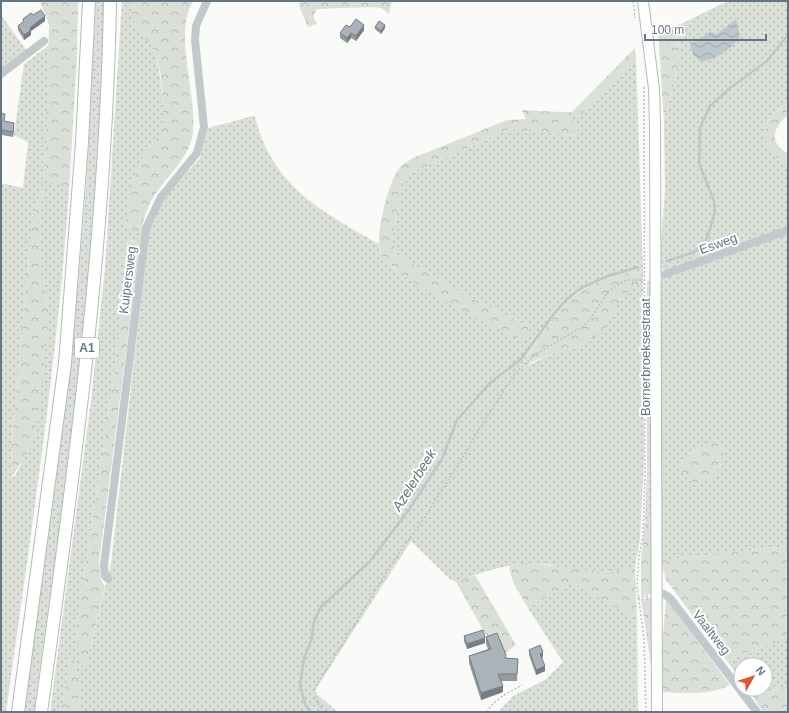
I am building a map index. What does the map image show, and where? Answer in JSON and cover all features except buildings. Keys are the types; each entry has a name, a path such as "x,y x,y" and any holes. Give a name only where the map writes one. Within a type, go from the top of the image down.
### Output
{"highway":[{"name":"A1","path":"18,712 65,363 82,143 89,1"},
{"name":"A1","path":"41,712 74,480 99,233 110,1"}],"main road":[{"name":"Bornerbroeksestraat","path":"643,1 654,89 650,279 657,712"}],"street":[{"name":"Kuipersweg","path":"108,578 105,576 104,565 146,228 161,197 197,153 204,127 195,40 196,26 207,1"},
{"path":"1,74 44,41"},
{"name":"Esweg","path":"650,279 788,230"},
{"name":"Vaaltweg","path":"656,594 664,594 670,598 757,712"}],"path":[{"path":"633,1 636,24"},
{"name":"Bornerbroeksestraat","path":"643,81 650,279 643,536 639,556 637,586 644,639 646,712"},
{"path":"323,712 316,699 314,688 395,559 423,520 516,372 536,354 586,324 608,292 617,284 626,280 650,279"},
{"path":"487,712 490,707 500,698 522,684"}],"green space":[{"path":"40,1 78,1 77,55 69,191 44,176 40,226 42,267 49,313 43,377 36,432 31,446 11,479 12,440 31,233 43,175 46,149 49,24"},
{"path":"96,1 105,1 96,176 82,352 34,712 24,712 77,297 86,189"},
{"path":"122,1 132,1 133,16 136,25 151,46 158,63 162,89 163,125 160,137 148,148 125,224 141,234 140,243 131,240 127,243 115,367 76,630 87,662 111,564 149,229 163,198 200,158 208,128 253,116 255,117 263,141 274,161 287,179 302,194 319,208 379,244 380,253 393,268 456,307 521,338 529,328 528,326 466,295 396,254 392,240 404,182 413,172 509,130 533,130 575,136 580,126 560,112 572,112 579,117 636,57 643,272 618,276 598,283 581,291 567,302 544,331 519,370 551,354 582,346 621,300 643,280 644,459 640,538 635,567 619,571 601,572 567,569 546,564 521,564 477,574 456,582 450,579 411,541 314,692 338,712 78,712 81,688 71,653 61,712 50,712 91,401 105,268"},
{"path":"132,1 194,1 188,13 185,29 185,46 194,117 191,141 180,163 152,199 145,216 141,234 125,224 131,186 135,171 142,158 161,131 163,124 163,98 160,72 156,56 151,46 139,33 135,25"},
{"path":"299,1 392,1 389,14 381,8 372,7 317,9 313,16 317,24 308,27 299,6"},
{"path":"728,1 788,1 788,104 774,113 765,128 784,161 788,163 788,227 664,271 660,267 660,259 665,189 664,122 678,66 679,25"},
{"path":"1,15 27,51 1,71"},
{"path":"679,25 678,66 664,121 658,32"},
{"path":"49,45 46,149 43,175 69,191 64,257 42,452 6,712 1,712 1,183 23,188 28,142 14,135 24,64","holes":["44,176 40,226 42,267 49,313 36,432 15,476 11,478 12,440 31,233"]},
{"path":"635,48 636,57 579,117 572,112"},
{"path":"788,104 788,115 776,130 775,140 782,150 788,154 788,163 777,158 770,151 766,142 765,134 771,117 778,110"},
{"path":"522,110 560,112 580,126 575,136 533,130 509,130 413,172 404,182 392,240 396,254 466,295 528,326 528,333 523,339 493,327 423,288 388,263 381,254 379,246 383,210 395,176 402,166 413,158 507,120 526,119"},
{"path":"788,232 788,546 661,560 660,288 662,280","holes":["703,446 722,464 713,476 690,481 681,469 682,460 687,455"]},
{"path":"129,240 140,243 99,562 101,580 105,587 87,662 80,668 76,630 115,367 126,249"},
{"path":"643,272 643,280 621,300 603,330 592,340 582,346 551,354 534,361 519,371 543,332 567,303 581,292 597,283 618,276"},
{"path":"651,280 652,513 645,521 647,473 647,282"},
{"path":"717,441 722,443 723,450 720,466 716,472 705,482 698,483 690,481 681,469 683,458 703,446"},
{"path":"652,513 652,594 641,596 641,560 645,521"},
{"path":"788,546 788,637 737,657 733,657 733,659 727,661 666,580 661,560"},
{"path":"525,563 608,572 635,567 637,618 572,583 528,608 513,582 509,568 514,564"},
{"path":"475,575 516,645 499,658 456,582"},
{"path":"572,583 637,618 638,712 498,712 513,696 545,680 563,662 528,608"},
{"path":"652,597 652,672 641,599"},
{"path":"666,599 730,685 705,692 662,692 662,649"},
{"path":"788,637 788,687 773,690 773,657 737,657"},
{"path":"71,652 81,688 78,712 61,712"},
{"path":"733,659 733,669 727,661"},
{"path":"788,687 788,712 763,712 753,697 773,697 773,690"}],"water":[{"path":"736,19 740,37 728,50 718,56 701,62 693,55 690,44 711,32 717,34"}],"waterway":[{"name":"Azelerbeek","path":"667,261 694,252 706,240 711,226 715,211 714,201 699,163 700,128 710,106 730,88 767,61 788,35"},
{"name":"Azelerbeek","path":"310,712 305,704 300,685 304,658 311,641 314,622 320,608 370,561 408,511 442,459 457,420 490,383 521,359 554,314 568,298 581,288 608,276 638,267"}]}
